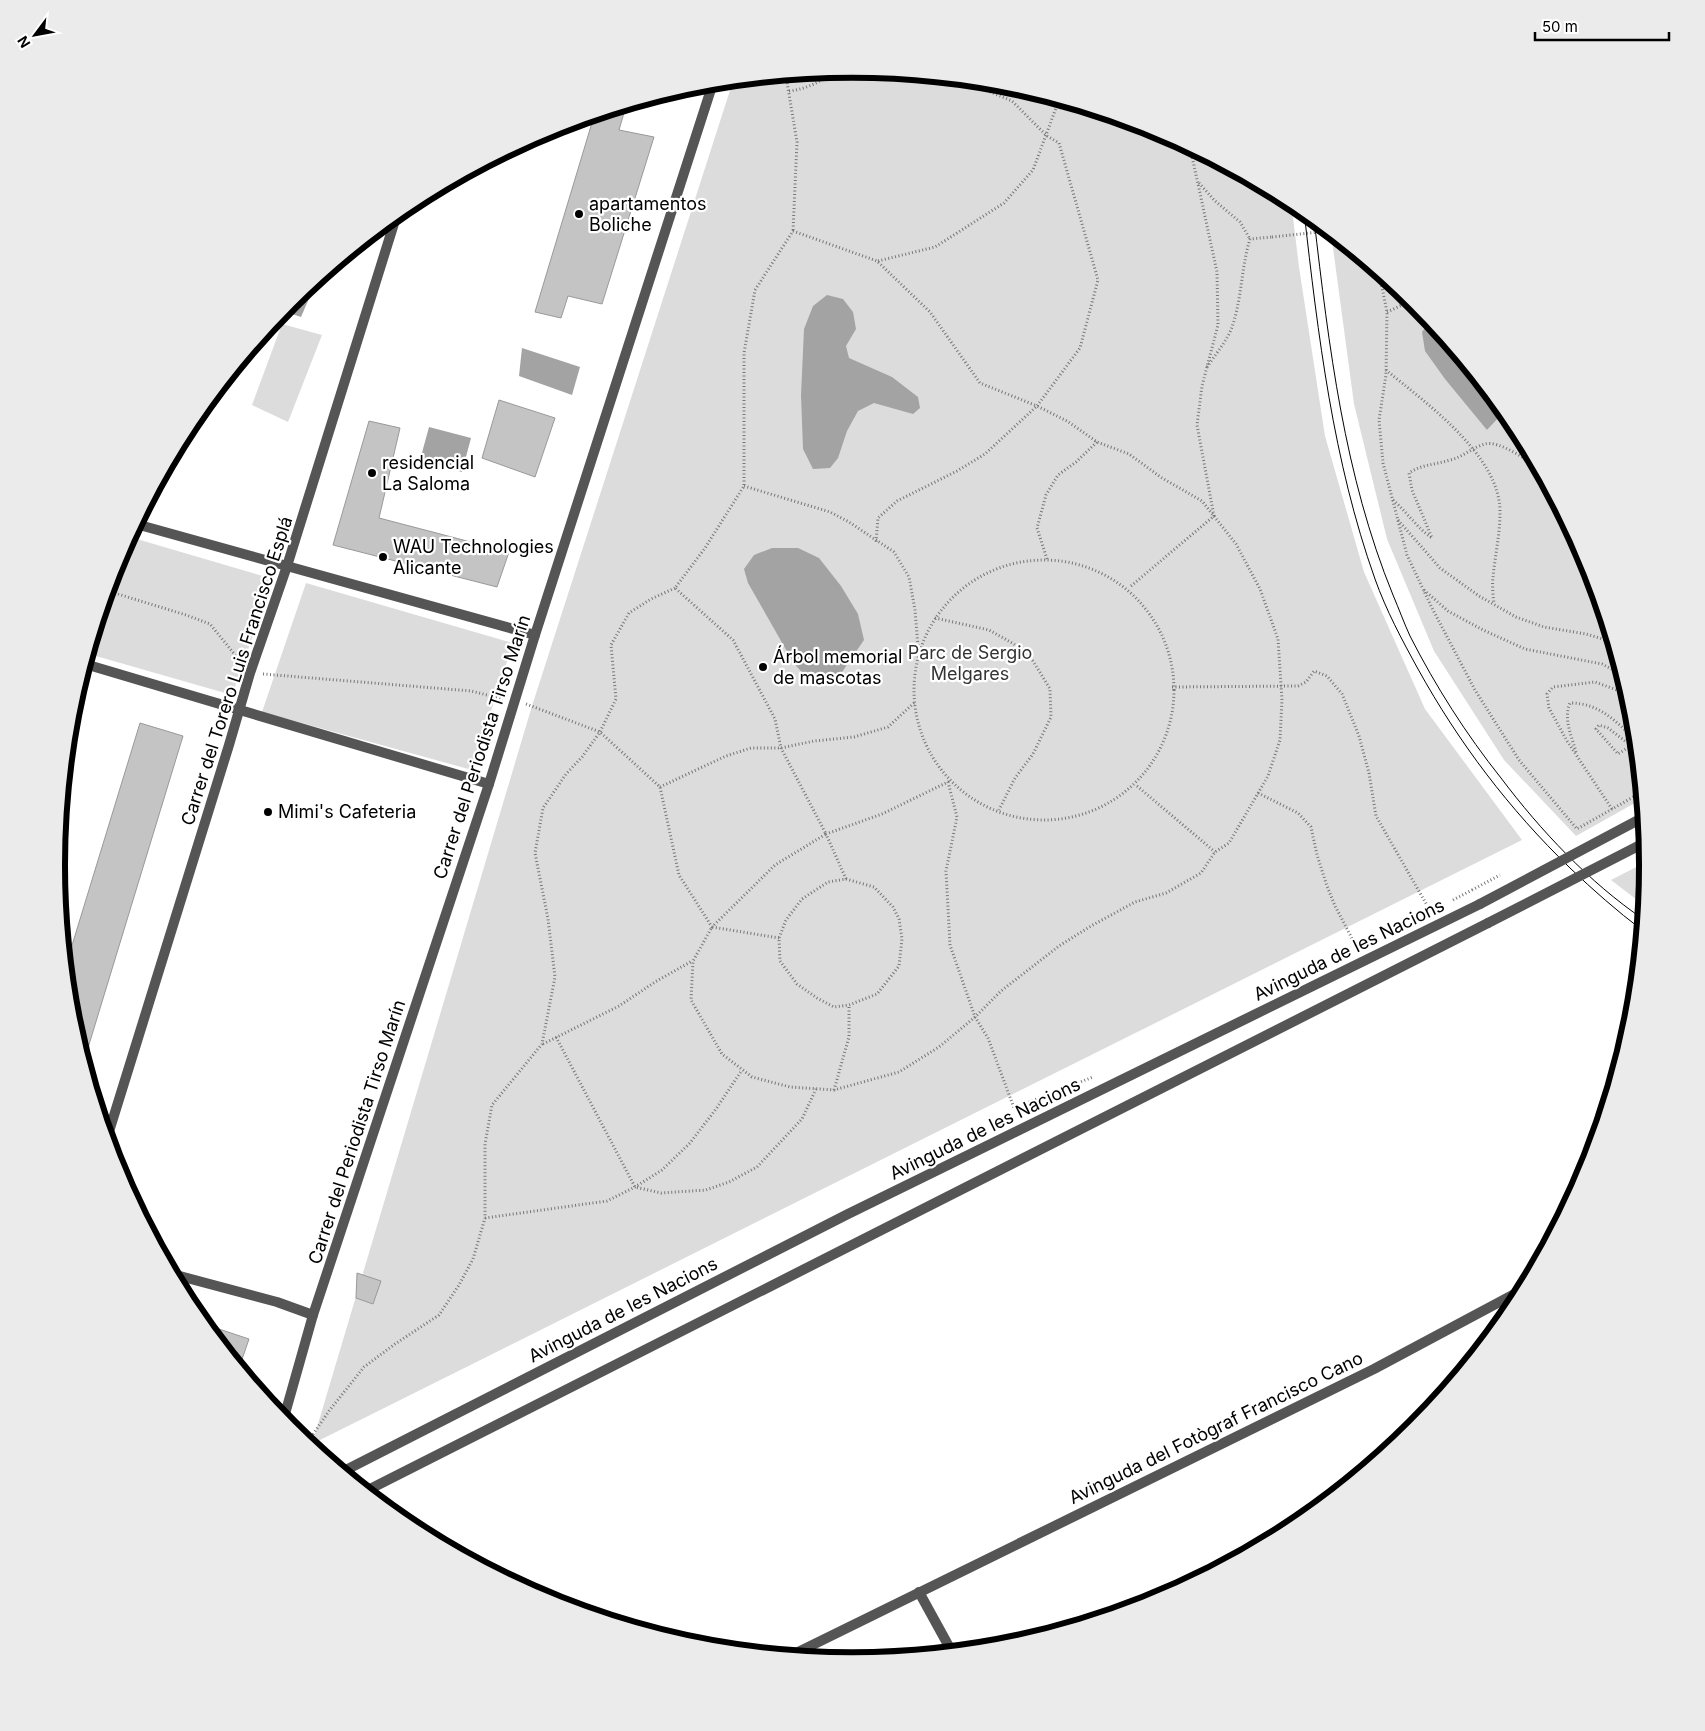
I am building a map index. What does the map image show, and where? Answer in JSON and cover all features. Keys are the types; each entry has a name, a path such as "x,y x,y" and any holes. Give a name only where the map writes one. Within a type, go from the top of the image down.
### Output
{"street":[{"name":"Carrer del Periodista Tirso Marín","path":"286,1411 313,1315 489,784 535,635 710,91"},
{"name":"Carrer del Torero Luis Francisco Esplá","path":"110,1128 250,673 287,566 393,227"},
{"path":"142,526 535,635"},
{"path":"91,666 489,784"},
{"name":"Avinguda de les Nacions","path":"347,1469 848,1214 1480,904 1638,820"},
{"path":"371,1488 1639,845"},
{"path":"182,1277 277,1302 313,1315"},
{"name":"Avinguda del Fotògraf Francisco Cano","path":"800,1651 1374,1369 1512,1296"},
{"path":"919,1592 949,1647"}],"path":[{"path":"789,91 802,90 824,79"},
{"path":"542,1044 555,977 546,903 535,853 543,808 566,774 582,758 600,732 616,698 611,645 629,613 651,599 675,588 705,548 744,486 744,354 755,290 793,231 797,142 787,81"},
{"path":"876,542 878,518 897,501 957,471 985,454 1036,406 1080,348 1098,280 1059,144 1047,136 1012,101 985,90"},
{"path":"877,261 935,247 1004,204 1033,170 1058,106"},
{"path":"1192,155 1217,272 1218,325 1202,386 1197,425 1214,516"},
{"path":"1198,182 1215,201 1240,222 1250,240"},
{"path":"793,231 877,261 930,312 980,383 1036,406 1067,421 1097,442 1129,454 1162,478 1202,502 1236,544 1260,590 1278,639 1282,700 1280,740 1268,776 1229,843 1215,852 1201,872 1166,893 1135,902 1059,946 1001,991 975,1017 939,1047 899,1072 834,1090 790,1087 752,1077 722,1054 692,1000 693,961 712,927 775,866 826,834 882,814 948,782"},
{"path":"1250,240 1320,233"},
{"path":"1206,370 1232,329 1243,279 1246,250 1250,240"},
{"path":"1381,282 1387,312 1386,370 1379,420 1383,463 1407,555 1475,690 1519,760 1577,829 1636,795"},
{"path":"1387,312 1404,304"},
{"path":"1386,370 1450,424 1474,449 1494,479 1500,510 1498,544 1492,579 1494,604"},
{"path":"1047,560 1037,528 1046,495 1058,475 1076,462 1097,442"},
{"path":"1392,500 1406,512 1423,532 1432,538 1412,490 1409,473 1426,464 1458,458 1487,443 1496,443 1527,461"},
{"path":"744,486 830,512 849,522 876,542 894,552 909,577 915,610 918,646"},
{"path":"1131,586 1214,516"},
{"path":"1397,520 1440,568 1479,596 1516,617 1544,627 1586,634 1606,640"},
{"path":"948,782 972,798 999,810 1032,819 1060,818 1085,814 1137,786 1161,748 1176,703 1172,687 1170,648 1154,615 1131,586 1076,567 1047,560 1010,562 973,584 935,618 918,646 912,669 914,703 919,732 948,782 957,818 946,871 950,945 975,1017 988,1038 1014,1108"},
{"path":"675,588 733,640 775,718 781,748 826,834 846,879"},
{"path":"1424,589 1448,611 1483,630 1525,649 1602,664 1615,671"},
{"path":"114,594 210,624 250,673 470,691 532,706 600,732 660,787 679,875 712,927 779,938"},
{"path":"935,618 989,630 1014,644 1033,661 1050,689 1051,717 1033,754 1015,778 999,810"},
{"path":"1172,687 1298,686 1306,682 1314,671 1326,676 1342,694 1359,736 1369,773 1376,816 1428,907"},
{"path":"1612,809 1549,708 1547,694 1553,687 1594,682 1620,691"},
{"path":"660,787 726,756 751,748 781,748 814,741 854,736 888,727 914,703"},
{"path":"1577,755 1568,726 1567,710 1570,703 1582,703 1606,713 1628,734"},
{"path":"1625,741 1608,728 1599,725 1596,729 1618,754 1630,745"},
{"path":"1137,786 1215,852"},
{"path":"1258,793 1298,813 1311,827 1317,855 1332,899 1355,944"},
{"path":"846,879 874,886 893,907 899,919 902,939 899,966 877,994 849,1005 834,1007 796,984 780,961 779,938 786,920 802,899 828,882 846,879"},
{"path":"311,1437 364,1367 438,1315 459,1285 473,1259 484,1218 485,1144 492,1106 542,1044 619,1006 655,982 693,961"},
{"path":"834,1090 849,1037 849,1005"},
{"path":"556,1037 635,1187 660,1194 706,1190 729,1182 757,1167 802,1120 816,1088"},
{"path":"484,1218 607,1201 635,1187 662,1170 690,1143 742,1070"}],"green space":[{"name":"Parc de Sergio Melgares","path":"852,78 904,80 955,85 1006,93 1056,105 1106,120 1154,138 1201,159 1292,213 1325,436 1364,572 1425,709 1522,840 316,1442 313,1439 532,706 731,88 801,80"},
{"path":"1332,241 1372,273 1433,333 1487,430 1499,416 1534,472 1559,517 1580,564 1598,612 1613,662 1625,712 1637,802 1576,836 1504,760 1434,651 1387,539 1354,404"},
{"path":"282,324 322,335 288,422 252,405"},
{"path":"136,539 273,579 232,695 94,655 107,612"},
{"path":"306,583 513,643 472,770 262,712"},
{"path":"1640,865 1639,901 1611,880"},
{"path":"1345,1479 1290,1520 1268,1534"}],"shaded area":[{"path":"311,295 301,317 291,314"},
{"path":"827,295 843,299 853,312 856,329 846,346 849,358 892,377 918,397 920,408 913,414 874,403 858,411 847,431 838,458 830,468 813,469 803,449 801,395 804,329 813,306"},
{"path":"1426,327 1445,346 1499,417 1487,430 1445,379 1425,351 1422,332"},
{"path":"522,348 580,367 572,395 519,376"},
{"path":"429,427 471,438 462,472 420,460"},
{"path":"772,548 798,548 819,558 841,586 858,614 864,640 840,675 819,682 805,676 793,662 748,583 744,569 754,555"}],"building":[{"path":"624,112 619,130 654,137 602,304 568,296 561,318 535,312 592,123"},
{"path":"499,400 555,418 535,477 482,458"},
{"name":"residencial La Saloma","path":"369,421 400,428 379,518 509,552 497,587 333,545"},
{"path":"140,723 183,736 87,1050 80,1019 70,951"},
{"path":"357,1273 381,1281 373,1304 356,1298"},
{"path":"216,1328 249,1339 241,1362"}],"tram line":[{"path":"1305,222 1315,304 1338,443 1360,534 1379,591 1389,613 1418,669 1450,723 1486,774 1548,846 1605,900 1637,926"},
{"path":"1315,229 1333,363 1350,457 1376,550 1410,636 1452,710 1516,798 1549,836 1585,872 1638,915"}],"place":[{"name":"apartamentos Boliche","path":"579,214"},
{"name":"residencial La Saloma","path":"372,473"},
{"name":"WAU Technologies Alicante","path":"383,557"},
{"name":"Árbol memorial de mascotas","path":"763,667"},
{"name":"Mimi's Cafeteria","path":"268,812"}]}
